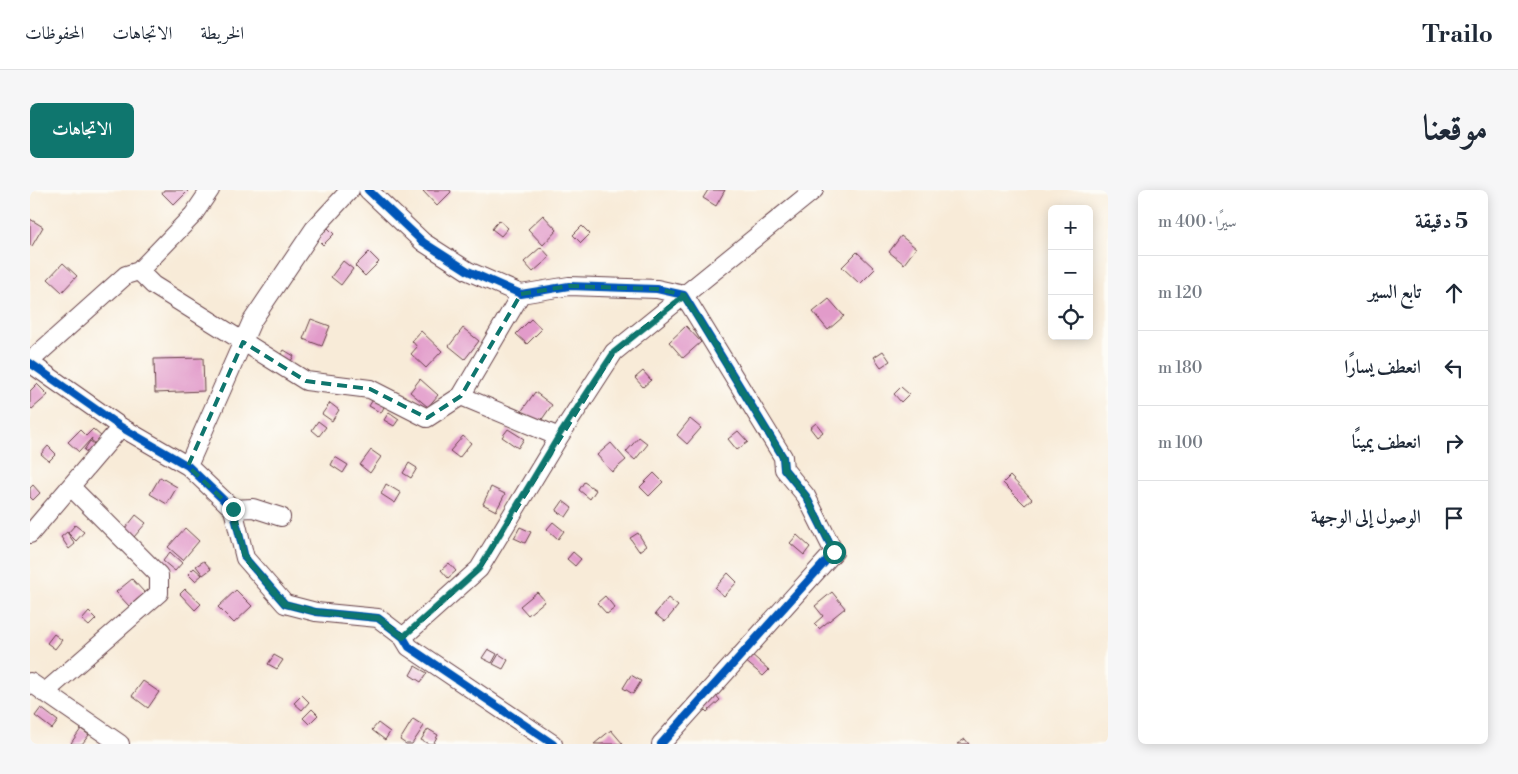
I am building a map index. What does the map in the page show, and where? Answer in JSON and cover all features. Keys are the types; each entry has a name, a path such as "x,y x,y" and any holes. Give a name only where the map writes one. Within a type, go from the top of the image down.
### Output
{"street":[{"path":"210,190 193,216 139,271 126,275 30,362 121,427 188,466 233,509 245,558 285,604 316,612 378,618 403,637 409,647 553,744"},
{"path":"188,466 252,321 314,229 350,190"},
{"path":"368,190 423,242 468,271 521,294 569,286 657,289 684,296 783,457 784,469 806,496 834,552 661,744"},
{"path":"403,637 479,569 558,437 614,352 814,190"},
{"path":"139,271 153,285 306,381 370,389 427,418 462,396 521,294"},
{"path":"462,396 558,437"},
{"path":"30,534 121,427"},
{"path":"44,693 159,593 159,575 71,487"},
{"path":"233,509 253,508 281,518"},
{"path":"30,682 120,744"}],"highlighted area":[{"path":"569,286 657,289 684,295 614,352 479,569 403,637 378,618 316,612 285,604 245,558 233,509 188,466 243,342 306,381 370,389 427,418 461,396 521,294"}],"building":[{"path":"164,190 188,191 174,205 162,193"},
{"path":"424,190 450,190 451,192 437,206"},
{"path":"708,190 725,190 716,206 703,198"},
{"path":"543,215 557,230 543,245 528,229"},
{"path":"30,219 43,227 32,246 30,245"},
{"path":"499,220 508,228 501,236 492,229"},
{"path":"582,226 590,234 581,243 573,235"},
{"path":"328,228 334,234 323,245 317,239"},
{"path":"901,236 916,248 904,264 889,252"},
{"path":"541,247 550,257 533,272 524,262"},
{"path":"369,252 379,262 365,276 355,266"},
{"path":"857,252 875,269 860,284 842,267"},
{"path":"343,261 353,269 341,285 331,277"},
{"path":"63,263 77,276 62,292 48,279"},
{"path":"829,299 844,316 828,330 813,312"},
{"path":"311,319 330,326 322,346 303,339"},
{"path":"531,319 542,329 527,344 516,334"},
{"path":"686,326 701,342 683,358 669,342"},
{"path":"463,328 479,341 465,359 449,346"},
{"path":"421,331 442,351 426,368 411,354 417,347 412,341"},
{"path":"284,350 294,356 289,364 279,358"},
{"path":"883,351 890,361 881,367 874,357"},
{"path":"203,358 204,391 155,393 154,359"},
{"path":"643,371 651,380 643,387 635,378"},
{"path":"420,379 438,395 428,407 410,392"},
{"path":"37,384 48,395 32,409 30,407 30,391"},
{"path":"901,387 909,394 901,402 894,394"},
{"path":"535,392 552,405 538,425 521,412"},
{"path":"374,398 385,405 381,413 369,406"},
{"path":"330,403 339,410 332,421 322,414"},
{"path":"389,412 399,419 394,426 384,420"},
{"path":"690,419 701,428 687,444 677,435"},
{"path":"318,421 326,427 319,436 312,430"},
{"path":"816,423 823,432 817,437 810,428"},
{"path":"93,429 103,438 97,445 91,440 92,438 79,452 68,442 80,430 86,436"},
{"path":"508,429 524,439 518,448 502,437"},
{"path":"738,431 748,442 737,450 728,439"},
{"path":"463,436 471,443 459,458 450,451"},
{"path":"639,437 648,444 635,460 626,452"},
{"path":"90,441 97,446 91,455 84,450"},
{"path":"611,443 626,460 612,472 597,455"},
{"path":"48,446 56,454 49,461 41,454"},
{"path":"371,450 381,457 370,473 360,465"},
{"path":"335,457 348,465 343,473 331,465"},
{"path":"409,463 417,468 411,478 403,473"},
{"path":"654,473 663,482 649,496 640,487"},
{"path":"1010,476 1032,499 1025,505 1003,483"},
{"path":"160,477 177,487 167,504 150,494"},
{"path":"584,482 596,490 590,499 579,490"},
{"path":"386,484 401,493 395,503 381,494"},
{"path":"33,485 40,493 33,500 30,497 30,488"},
{"path":"491,487 505,494 496,511 483,504"},
{"path":"563,501 572,508 566,517 556,511"},
{"path":"136,515 146,523 134,537 125,529"},
{"path":"553,522 564,531 558,539 547,529"},
{"path":"75,525 84,532 76,541 68,533"},
{"path":"520,527 531,532 525,543 514,538"},
{"path":"185,528 199,541 183,560 168,547"},
{"path":"67,532 75,544 69,549 61,537"},
{"path":"638,533 646,546 639,551 630,538"},
{"path":"797,535 810,547 804,555 790,543"},
{"path":"170,552 182,563 175,571 163,561"},
{"path":"573,552 581,559 575,566 567,559"},
{"path":"204,561 211,569 203,575 196,566"},
{"path":"449,563 456,571 448,578 441,570"},
{"path":"194,568 202,575 195,581 188,574"},
{"path":"728,573 737,582 724,596 715,588"},
{"path":"132,579 145,593 129,606 116,592"},
{"path":"185,589 201,604 195,610 180,594"},
{"path":"236,590 252,606 234,623 218,607"},
{"path":"537,592 545,601 528,615 520,606"},
{"path":"832,592 845,608 819,629 814,624 823,616 815,606"},
{"path":"605,596 615,608 607,614 597,603"},
{"path":"668,598 678,606 665,622 655,614"},
{"path":"89,612 96,619 89,626 82,620"},
{"path":"54,634 62,640 55,649 47,643"},
{"path":"488,649 497,654 492,663 482,658"},
{"path":"750,653 769,670 763,676 744,660"},
{"path":"499,654 508,660 503,669 493,664"},
{"path":"274,655 283,660 277,669 268,664"},
{"path":"415,666 427,673 421,682 410,675"},
{"path":"631,675 641,681 633,694 623,688"},
{"path":"143,681 159,692 148,708 132,696"},
{"path":"712,691 720,700 707,712 699,704"},
{"path":"302,695 309,702 302,710 294,703"},
{"path":"41,708 58,721 52,729 35,716"},
{"path":"312,709 318,715 309,724 303,718"},
{"path":"413,719 424,726 412,744 406,744 400,740"},
{"path":"378,723 390,732 385,740 372,730"},
{"path":"81,729 89,735 82,744 71,743"},
{"path":"428,729 438,735 433,744 421,740"},
{"path":"611,730 623,744 594,744"},
{"path":"965,739 969,744 957,744"}],"cycle path":[{"path":"368,190 423,242 468,271 521,294 569,286 657,289 684,295 783,457 784,469 806,496 834,552 661,744"},
{"path":"30,363 121,427 188,466 233,509 245,558 285,604 316,612 378,618 403,637 409,647 553,744"}],"route":[{"path":"233,509 245,558 285,604 316,612 378,618 403,637 479,569 558,437 614,352 684,296 783,457 784,469 806,496 834,552"}]}
